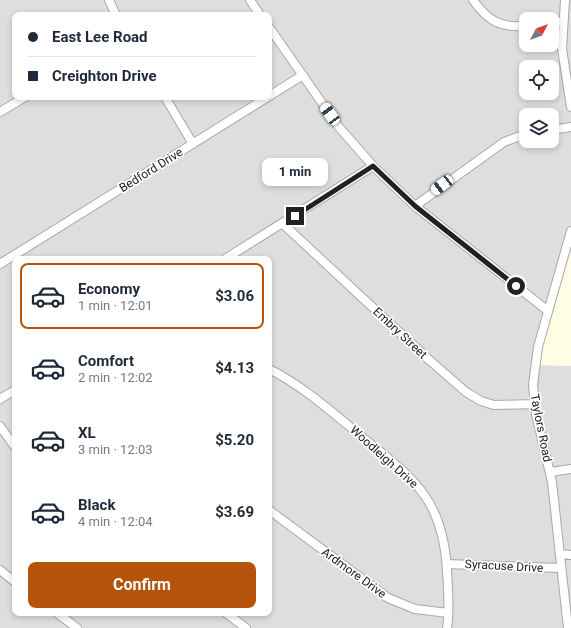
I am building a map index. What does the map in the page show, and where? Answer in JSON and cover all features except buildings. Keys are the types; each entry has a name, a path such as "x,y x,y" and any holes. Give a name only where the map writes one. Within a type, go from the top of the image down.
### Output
{"street":[{"path":"109,0 115,12"},
{"path":"250,0 258,12"},
{"path":"473,0 485,15 495,22 510,26 519,26"},
{"path":"567,3 562,22 563,66 571,107"},
{"path":"272,31 338,126 373,166 415,206 548,311"},
{"name":"Bedford Drive","path":"272,94 303,75"},
{"path":"0,112 20,100"},
{"path":"167,100 193,144"},
{"name":"Bedford Drive","path":"13,256 263,100"},
{"path":"559,129 571,127"},
{"path":"415,206 504,142 519,137"},
{"path":"229,256 373,166"},
{"name":"Embry Street","path":"282,223 421,353 466,392 481,401 494,405 535,404"},
{"name":"Taylors Road","path":"568,628 550,472 535,404 533,385 534,365 571,231"},
{"name":"Bedford Drive","path":"0,264 12,257"},
{"name":"Woodleigh Drive","path":"272,370 286,377 310,393 390,460 420,489 438,518 444,537 447,564 447,628"},
{"path":"0,399 12,392"},
{"path":"0,426 12,443"},
{"path":"550,472 571,468"},
{"name":"Ardmore Drive","path":"272,512 388,598 415,609 448,613"},
{"path":"560,554 571,555"},
{"name":"Syracuse Drive","path":"447,564 561,568"},
{"path":"0,570 12,580"},
{"path":"61,616 77,628"},
{"path":"230,616 246,628"}],"shaded area":[{"path":"0,0 571,0 571,247 534,365 571,366 571,628 0,628"},
{"path":"571,247 571,366 534,365"}],"route":[{"path":"295,216 373,166 392,186 415,206 516,286"}]}
